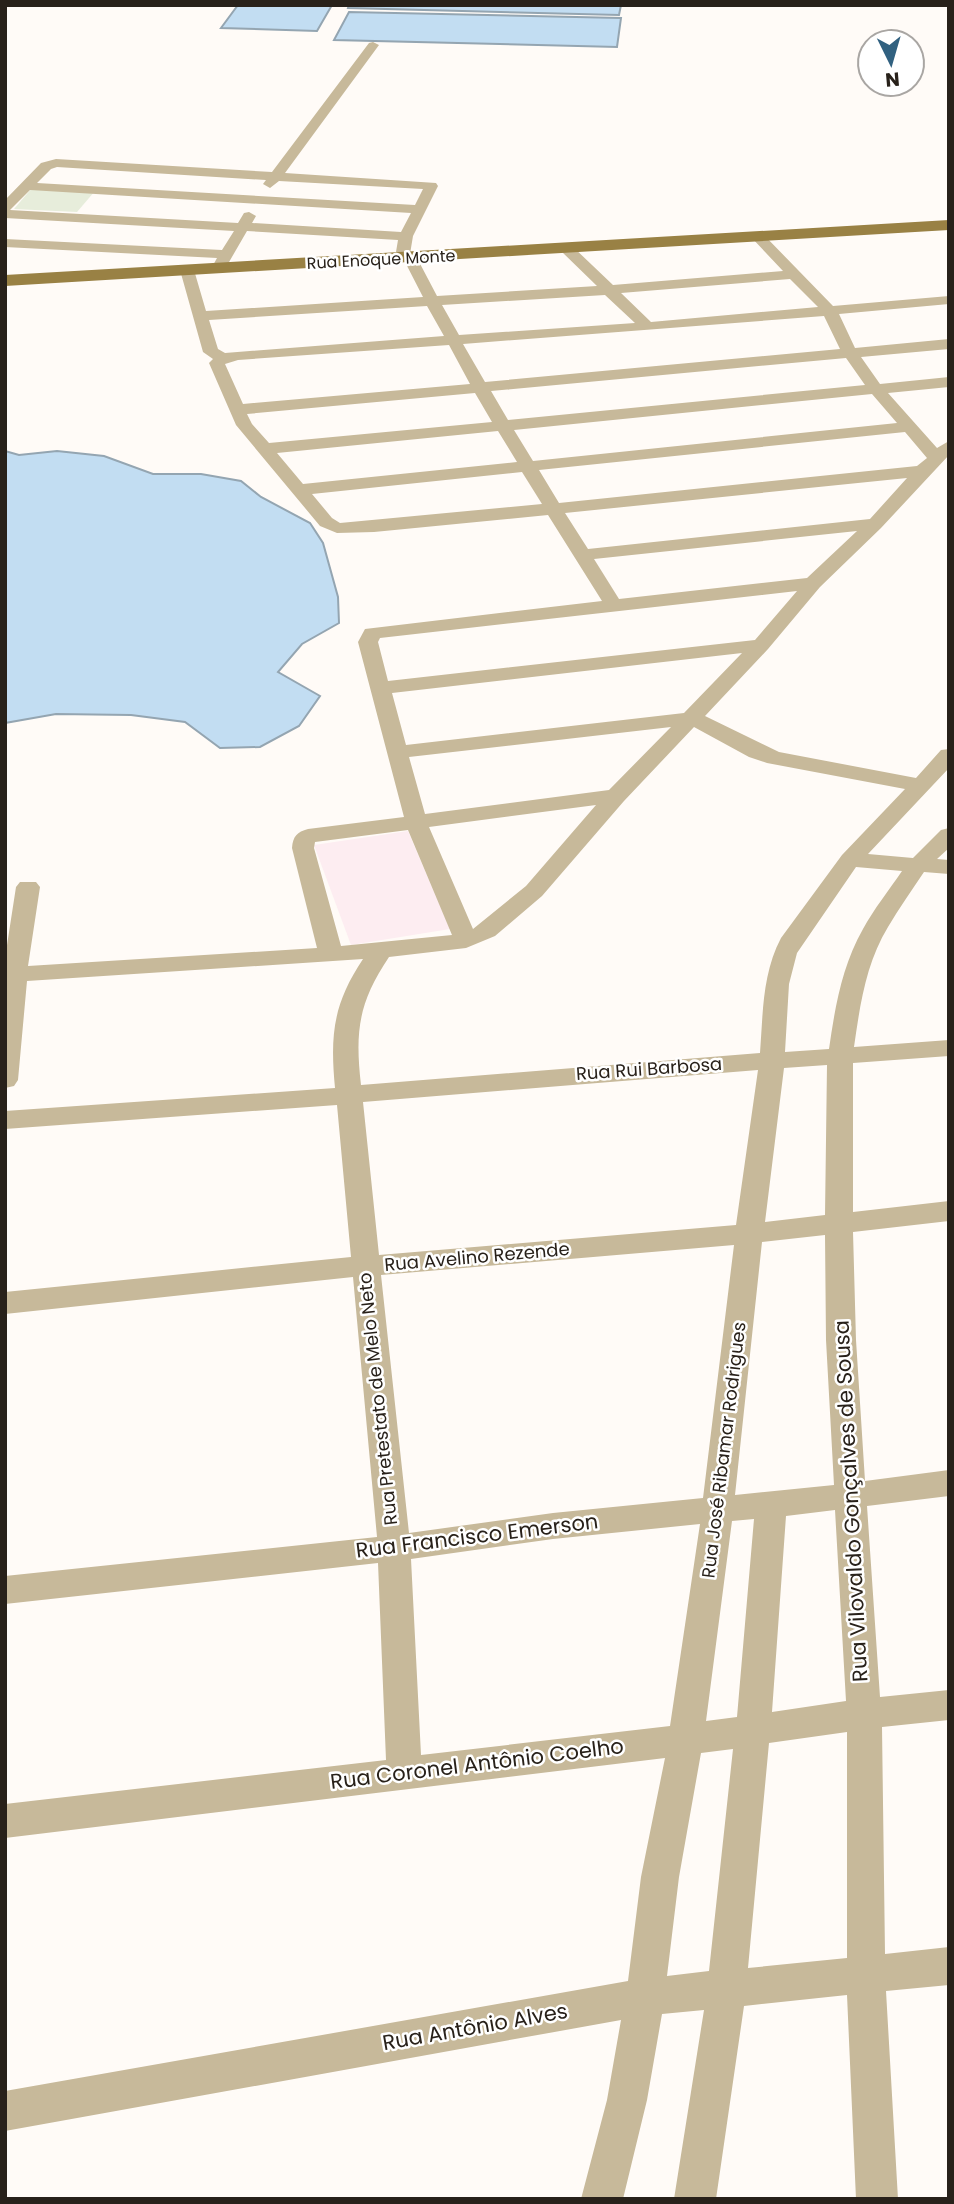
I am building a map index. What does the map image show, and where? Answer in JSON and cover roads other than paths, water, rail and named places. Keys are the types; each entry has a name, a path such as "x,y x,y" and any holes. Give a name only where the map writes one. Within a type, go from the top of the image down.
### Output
{"main road":[{"name":"Rua Enoque Monte","path":"5,281 187,270 222,261 309,248 406,258 949,225"}],"street":[{"path":"5,243 145,250 222,261 257,201 373,45"},
{"path":"5,208 46,166 53,163 431,186 406,236 406,258 525,465 614,606"},
{"path":"51,246 127,167"},
{"path":"151,272 145,250 147,238 203,172"},
{"path":"309,248 353,180"},
{"path":"26,186 419,209"},
{"path":"5,214 243,228 309,248 406,236"},
{"path":"757,236 829,310 850,353 874,388 935,458"},
{"path":"566,248 646,327"},
{"path":"187,270 211,352 223,358 646,327 949,300"},
{"path":"200,316 608,290 794,274"},
{"path":"236,410 949,344"},
{"path":"223,358 217,363 236,410 264,449 326,522 337,528 553,509 935,458"},
{"path":"264,449 949,382"},
{"path":"923,384 949,388"},
{"path":"299,490 909,427"},
{"path":"15,974 381,951 466,941 486,931 534,891 616,796 761,645 813,583 875,524 935,458"},
{"path":"582,555 875,524"},
{"path":"466,941 416,822 368,636 379,630 813,583"},
{"path":"380,688 761,645"},
{"path":"397,752 693,718 757,752 775,758 921,785"},
{"name":"Rua José Ribamar Rodrigues","path":"602,2199 627,2100 645,1997 660,1877 686,1740 718,1507 772,1060 777,984 785,953 793,938 850,860 949,755"},
{"path":"331,955 303,848 304,839 326,832 616,796"},
{"name":"Rua Vilovaldo Gonçalves de Sousa","path":"877,2199 866,1976 864,1714 841,1340 841,1058 848,1002 859,960 875,929 917,866 949,835"},
{"path":"850,860 949,867"},
{"path":"5,1080 15,974 28,887"},
{"name":"Rua Pretestato de Melo Neto","path":"381,951 360,981 345,1023 344,1046 394,1548 404,1772"},
{"name":"Rua Rui Barbosa","path":"5,1120 949,1048"},
{"name":"Rua Avelino Rezende","path":"5,1303 364,1266 749,1234 949,1211"},
{"name":"Rua Francisco Emerson","path":"5,1590 394,1548 718,1507 949,1483"},
{"path":"695,2199 727,1988 753,1731 771,1502"},
{"name":"Rua Coronel Antônio Coelho","path":"5,1821 686,1740 864,1714 949,1705"},
{"name":"Rua Antônio Alves","path":"5,2111 645,1997 949,1966"}],"water":[{"path":"238,5 332,5 317,31 221,28"},
{"path":"349,5 621,5 619,15 348,8"},
{"path":"349,12 621,18 617,47 334,40"},
{"path":"5,451 19,455 57,451 104,456 153,474 201,474 241,481 261,497 310,523 323,543 338,597 339,623 302,644 278,672 320,696 299,726 260,747 220,748 185,722 131,715 56,714 5,723"}]}
